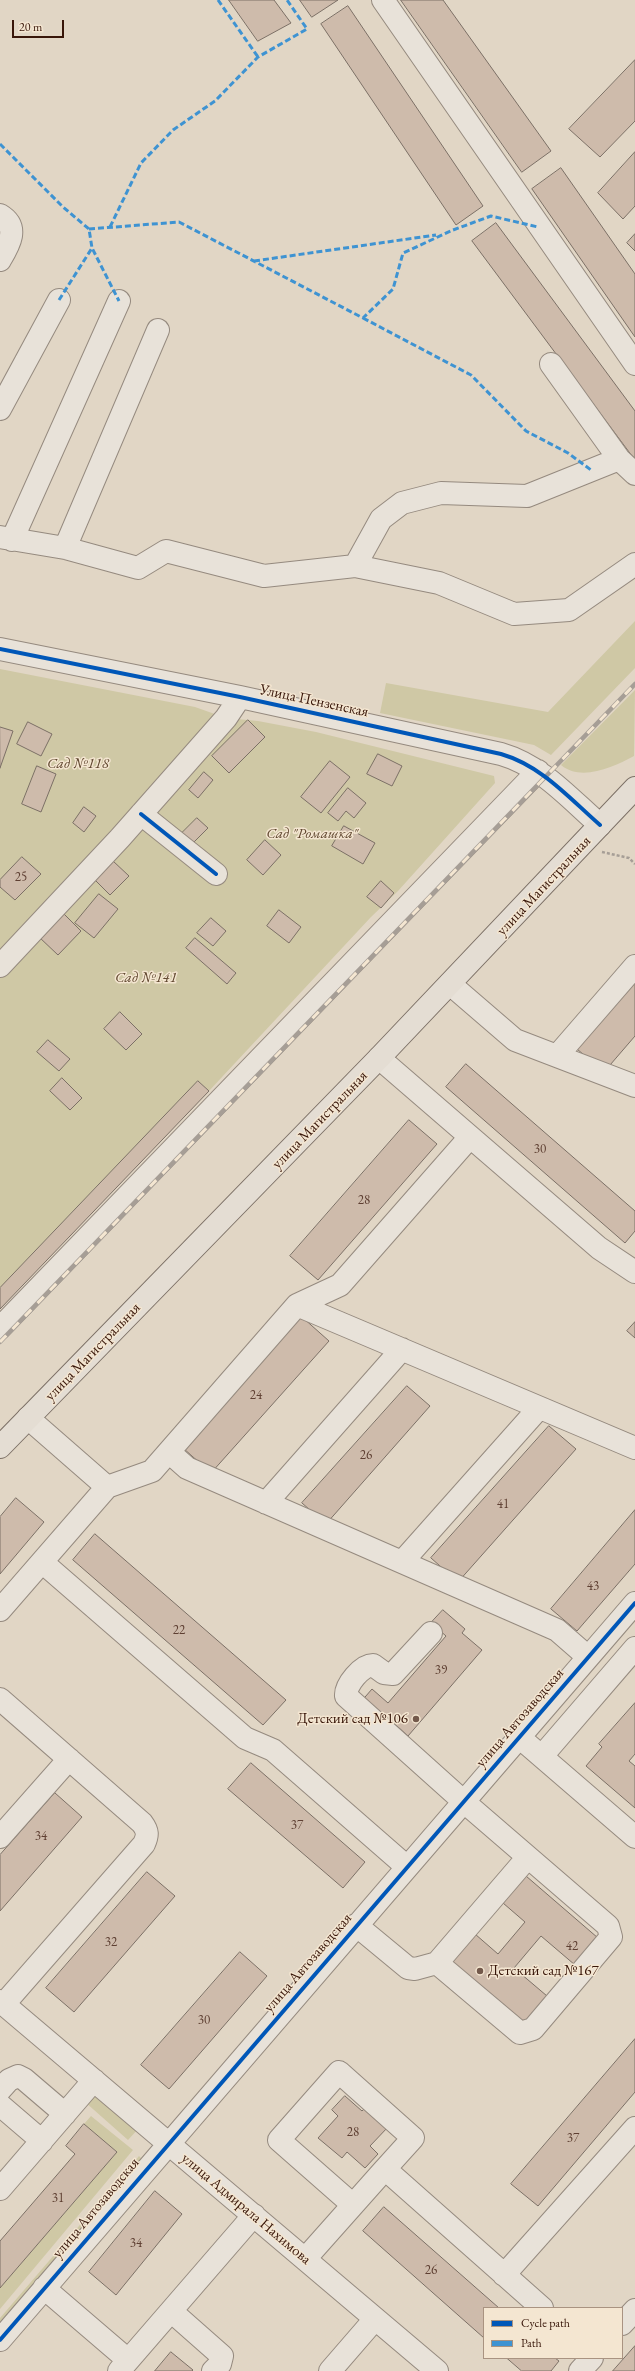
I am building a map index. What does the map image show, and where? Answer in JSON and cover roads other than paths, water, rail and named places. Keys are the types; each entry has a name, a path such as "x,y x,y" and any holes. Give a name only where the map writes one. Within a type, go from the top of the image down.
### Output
{"main road":[{"name":"улица Магистральная","path":"0,1447 379,1058 635,788"}],"street":[{"path":"383,0 635,364"},
{"path":"0,216 10,225 12,234 0,260"},
{"path":"0,409 59,300"},
{"path":"119,301 6,538 66,548 138,568 166,551 264,576 356,566 439,583 514,614 569,610 635,564"},
{"path":"66,548 158,330"},
{"path":"551,364 619,459 635,474"},
{"path":"356,566 381,519 402,503 441,493 527,496 619,459"},
{"name":"Улица Пензенская","path":"0,649 240,697 502,754 515,758 538,771 600,825"},
{"path":"0,966 141,814 226,718 240,697"},
{"path":"0,1328 538,771"},
{"path":"141,814 216,874"},
{"path":"557,1056 635,966"},
{"path":"450,984 515,1040 635,1086"},
{"path":"379,1058 599,1248 635,1272"},
{"path":"0,1610 107,1487 152,1471 297,1305 340,1286 470,1137"},
{"path":"297,1305 635,1448"},
{"path":"266,1503 402,1349"},
{"path":"402,1562 539,1408"},
{"path":"28,1418 107,1487"},
{"path":"169,1452 187,1468 558,1630 588,1656"},
{"path":"42,1562 245,1738 273,1750 407,1866"},
{"name":"улица Автозаводская","path":"0,2340 168,2142 635,1603"},
{"path":"431,1632 393,1674 384,1673 373,1665 365,1667 349,1686 346,1696 463,1801 608,1926 611,1931 608,1942 533,2029 520,2033 436,1963"},
{"path":"542,1756 635,1648"},
{"path":"0,1699 142,1823 147,1829 148,1837 144,1844 2,2003"},
{"path":"519,1737 635,1837"},
{"path":"0,1837 68,1759"},
{"path":"356,1925 408,1968 415,1969 436,1963 528,1857"},
{"name":"улица Адмирала Нахимова","path":"2,2003 437,2371"},
{"path":"305,2259 413,2138 340,2072 279,2140 352,2206"},
{"path":"0,2090 9,2080 18,2076 24,2079 65,2114"},
{"path":"0,2189 94,2080"},
{"path":"0,2105 42,2141"},
{"path":"504,2275 635,2128"},
{"path":"385,2169 541,2307"},
{"path":"44,2288 123,2365 254,2215"},
{"path":"623,2323 635,2310"},
{"path":"171,2311 219,2352 222,2356 220,2369"},
{"path":"325,2367 375,2319"},
{"path":"580,2371 591,2359"}],"railway":[{"path":"0,1342 635,684"}],"place":[{"name":"Детский сад №106","path":"416,1719"},
{"name":"Детский сад №167","path":"480,1971"}],"park label":[{"name":"Сад №118","path":"78,764"},
{"name":"Сад \"Ромашка\"","path":"312,834"},
{"name":"Сад №141","path":"146,978"}]}
